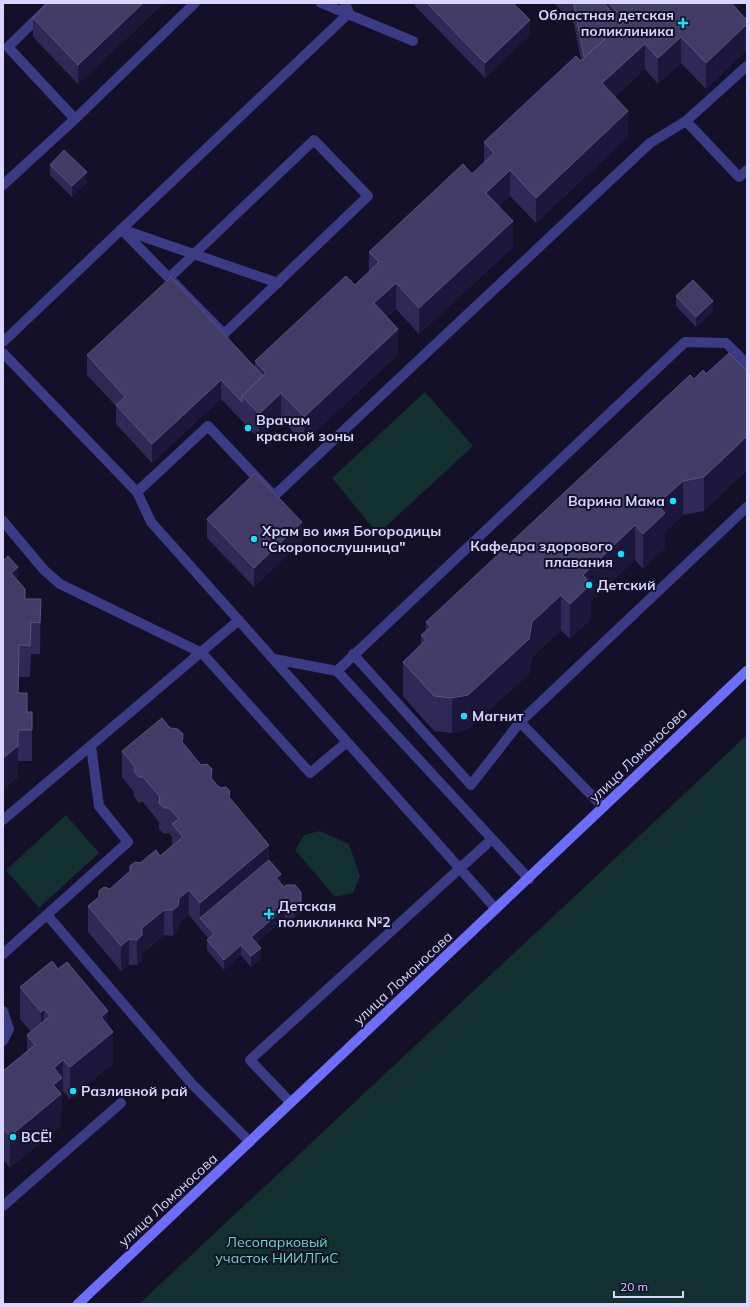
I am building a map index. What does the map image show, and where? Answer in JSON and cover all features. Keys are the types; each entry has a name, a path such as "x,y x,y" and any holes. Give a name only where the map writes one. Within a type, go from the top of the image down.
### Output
{"main road":[{"name":"улица Ломоносова","path":"78,1304 529,879 747,670"}],"lane":[{"path":"53,3 8,47 75,119"},
{"path":"3,185 75,119 195,3"},
{"path":"321,3 349,13 413,41"},
{"path":"345,3 349,13"},
{"path":"3,342 349,13"},
{"path":"137,492 208,426 274,496 650,143 686,121 747,66"},
{"path":"686,121 739,177 747,170"},
{"path":"122,229 224,334 368,196 314,140 170,277"},
{"path":"122,229 278,283"},
{"path":"336,671 685,342 726,343 747,364"},
{"path":"3,353 137,492 152,522 496,909"},
{"path":"353,654 471,785 520,722 747,507"},
{"path":"3,521 44,570 60,584 202,653 310,772 347,742"},
{"path":"3,820 202,653 239,620"},
{"path":"274,659 336,671 529,879"},
{"path":"520,722 603,808"},
{"path":"3,954 48,916 128,842 99,806 91,746"},
{"path":"291,1103 250,1060 492,839"},
{"path":"48,916 192,1084 250,1142"},
{"path":"3,1011 9,1029 3,1041"},
{"path":"3,1206 121,1103"}],"green space":[{"path":"425,392 473,446 378,534 332,478"},
{"name":"Лесопарковый участок НИИЛГиС","path":"747,735 747,1304 139,1304"},
{"path":"66,815 99,853 39,908 6,870"},
{"path":"320,831 349,844 360,876 353,893 335,897 295,850 304,835"}],"building":[{"path":"48,3 143,3 78,65 33,18"},
{"path":"427,3 513,3 530,20 485,63"},
{"path":"572,3 604,3 622,24 584,57 574,5"},
{"path":"609,3 731,3 747,20 747,24 706,63 681,37 658,58 645,44 602,83 628,111 536,198 510,170 486,193 513,221 419,308 396,283 374,303 398,329 304,417 281,393 259,414 242,396 266,373 255,361 346,276 355,285 379,262 369,252 463,164 472,174 494,153 484,142 576,56 581,61 625,21"},
{"path":"64,150 87,172 72,186 50,165"},
{"path":"171,277 263,376 242,396 242,402 221,380 152,444 116,405 125,397 87,355"},
{"path":"693,280 713,301 696,317 676,296"},
{"path":"729,353 747,371 747,436 704,477 683,481 657,504 665,513 643,534 635,525 583,575 591,584 570,604 561,595 532,622 529,639 468,695 452,698 434,696 403,662 426,640 421,635 431,627 426,622 690,375 694,379 703,370 706,374"},
{"name":"Храм во имя Богородицы \"Скоропослушница\"","path":"255,473 302,522 254,568 207,519"},
{"path":"8,556 18,567 11,573 25,589 25,599 41,599 40,623 31,622 30,646 19,645 18,693 27,693 27,712 32,712 32,730 18,730 18,746 3,758 3,561"},
{"path":"162,718 170,728 178,729 183,734 182,742 201,765 207,764 212,769 211,778 218,786 221,788 226,787 230,791 229,797 269,845 200,903 189,890 179,898 178,906 173,910 164,910 142,928 142,935 137,940 129,939 121,946 88,906 99,897 99,891 104,887 110,889 130,871 130,866 135,862 140,863 156,850 160,856 183,837 172,824 179,819 169,808 164,808 159,803 160,797 143,777 139,777 134,772 135,767 122,751"},
{"path":"269,860 281,874 276,878 284,887 286,885 295,885 301,892 301,902 294,908 285,908 251,937 261,948 251,956 241,945 224,960 207,940 214,934 200,918"},
{"path":"52,961 58,969 67,962 108,1011 101,1017 113,1032 70,1067 63,1060 54,1068 62,1078 53,1085 61,1094 10,1136 3,1128 3,1071 35,1045 27,1035 50,1016 44,1009 41,1012 20,987"}],"place":[{"name":"Областная детская поликлиника","path":"683,23"},
{"name":"Врачам красной зоны","path":"248,428"},
{"name":"Варина Мама","path":"673,501"},
{"name":"Храм во имя Богородицы \"Скоропослушница\"","path":"254,539"},
{"name":"Кафедра здорового плавания","path":"621,554"},
{"name":"Детский","path":"589,585"},
{"name":"Магнит","path":"464,716"},
{"name":"Детская поликлинка №2","path":"269,914"},
{"name":"Разливной рай","path":"73,1091"},
{"name":"ВСЁ!","path":"13,1137"}]}
